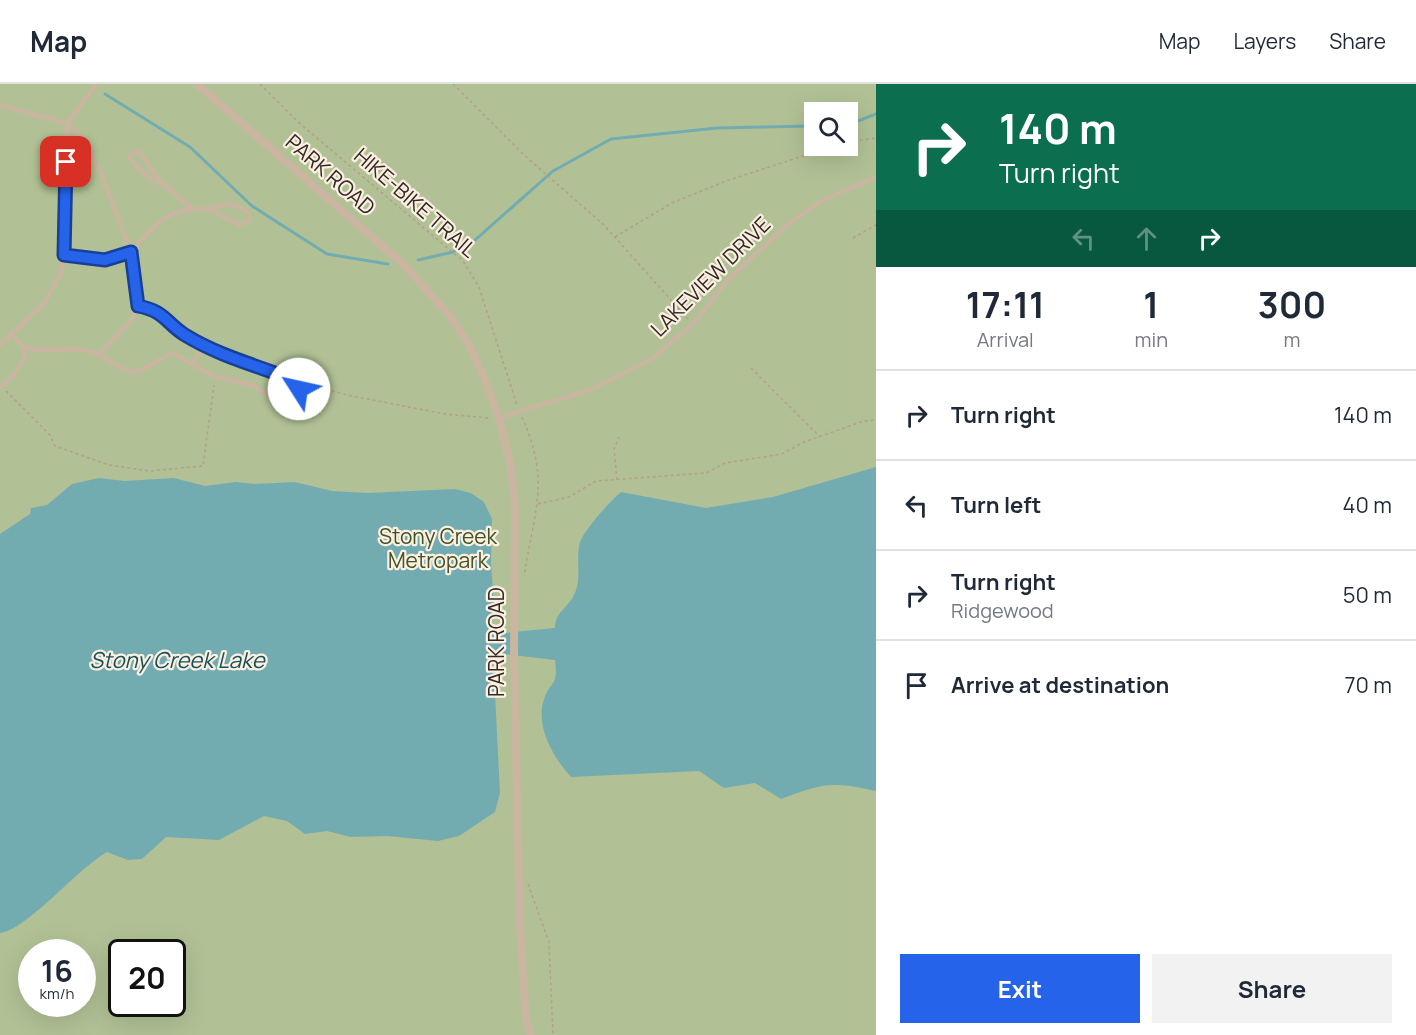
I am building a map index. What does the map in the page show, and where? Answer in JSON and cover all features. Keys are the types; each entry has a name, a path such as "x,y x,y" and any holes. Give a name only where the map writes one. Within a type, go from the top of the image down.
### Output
{"street":[{"name":"PARK ROAD","path":"197,84 405,266 449,315 468,343 499,418 511,468 515,506 514,657 520,927 526,1018 531,1035"}],"lane":[{"path":"0,345 40,308 56,287 64,255 67,124 96,84"},
{"path":"0,105 67,124 79,134 101,173 131,252 138,306 130,322 99,354"},
{"path":"163,184 148,178 135,166 129,158 133,153 139,152 163,184 192,209"},
{"name":"LAKEVIEW DRIVE","path":"499,418 592,389 650,360 693,324 729,279 786,226 821,201 876,177"},
{"path":"64,255 105,260 131,252 158,223 172,214 192,209 209,209 227,202 249,213 250,220 238,225 209,209"},
{"path":"12,335 24,347 36,351 51,352 69,347 99,354 124,371 135,373 173,352 215,377 252,385 272,398 291,402 299,389 294,380 229,357 183,334 165,316 138,306"},
{"path":"193,364 204,344"},
{"path":"24,347 25,358"},
{"path":"0,387 25,358 36,351"}],"path":[{"name":"HIKE-BIKE TRAIL","path":"260,84 298,122 468,267 479,287 518,407"},
{"path":"453,84 524,155 615,237 693,324"},
{"path":"858,141 876,138"},
{"path":"615,237 672,203 726,181 804,156"},
{"path":"853,238 876,225"},
{"path":"751,368 821,437"},
{"path":"0,387 50,435 55,446 110,465 150,471 202,466 215,377"},
{"path":"294,380 347,395 445,414 499,418"},
{"path":"521,415 537,455 540,486 522,586"},
{"path":"537,504 565,499 596,482 706,473 725,463 782,454 804,442 864,421 876,420"},
{"path":"617,481 614,449 619,437"},
{"path":"527,875 549,942 553,1035"}],"green space":[{"name":"Stony Creek Metropark","path":"0,84 876,84 876,1035 0,1035"}],"water":[{"name":"Stony Creek Lake","path":"876,467 876,791 828,785 781,799 755,783 724,788 699,771 571,777 552,751 542,720 544,699 555,679 555,660 504,654 491,663 494,674 500,793 495,812 459,836 438,841 387,836 351,837 327,831 305,834 287,821 264,816 219,840 166,837 142,859 128,860 107,852 24,921 0,933 0,534 30,514 31,508 47,505 72,484 99,478 125,481 174,478 205,486 236,482 255,484 295,482 332,491 367,493 455,489 471,493 484,502 492,519 491,564 495,617 490,625 504,633 555,628 559,615 573,597 578,584 580,542 598,515 621,492 706,508 773,497"}],"waterway":[{"path":"105,94 190,147 252,206 327,254 388,264"},
{"path":"858,121 876,114"},
{"path":"418,260 453,252 474,241 553,171 611,139 717,128 804,126"}],"route":[{"path":"66,162 64,255 105,260 125,256 131,252 138,306 165,316 183,334 229,357 294,380 299,389"}]}
